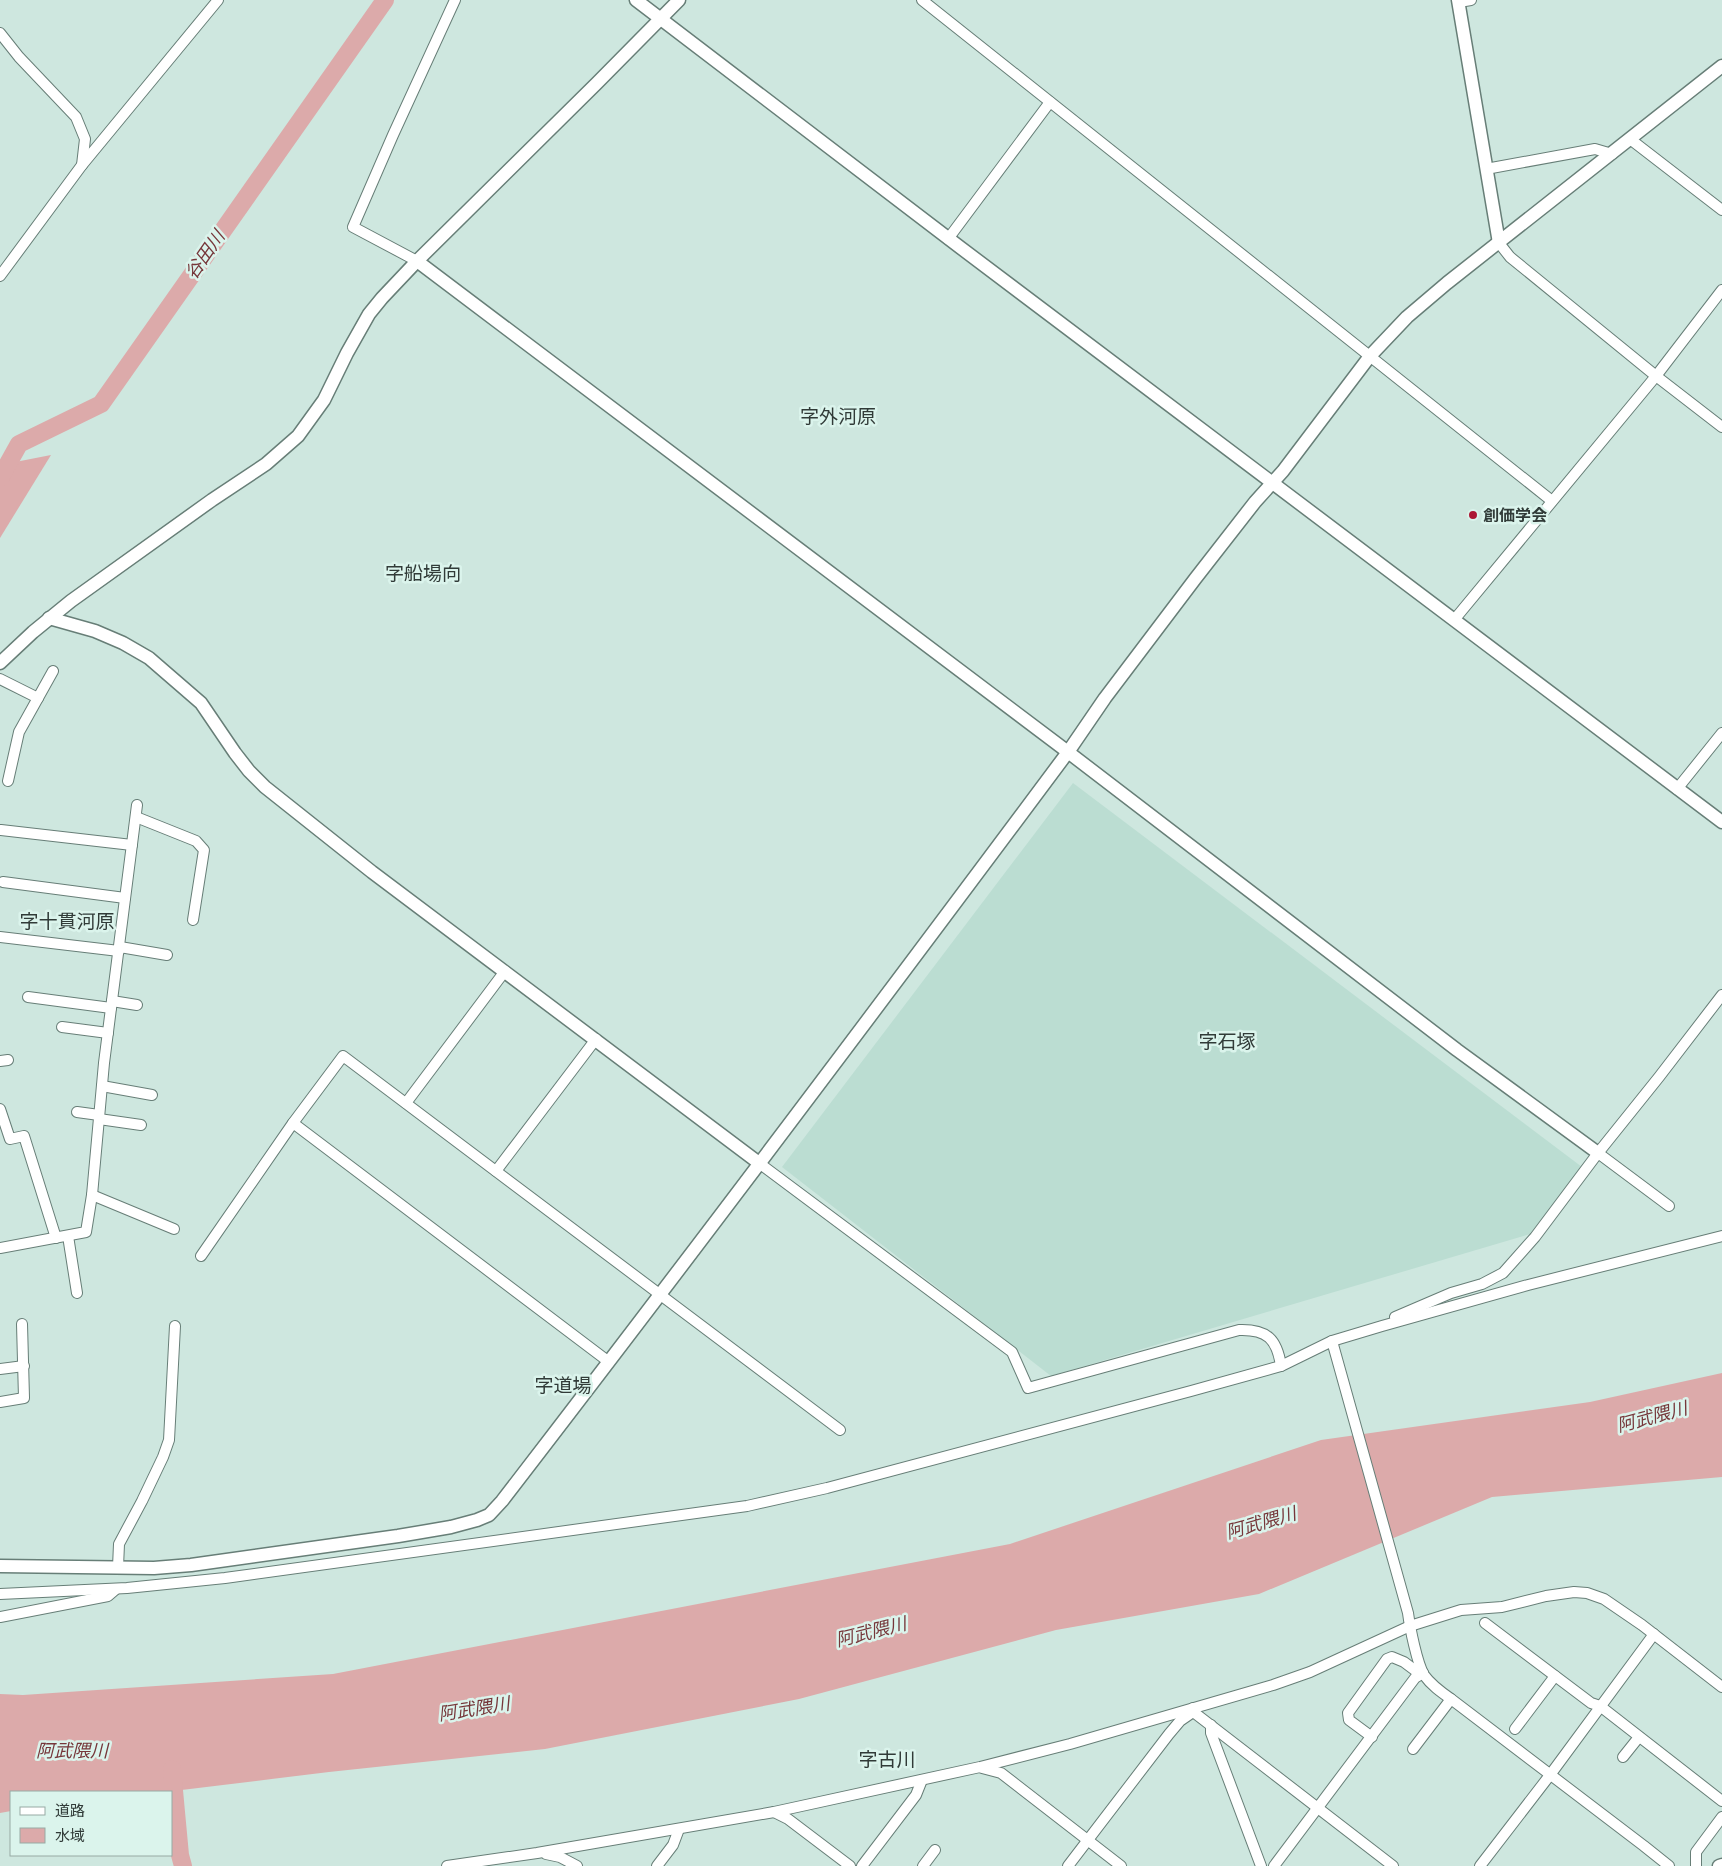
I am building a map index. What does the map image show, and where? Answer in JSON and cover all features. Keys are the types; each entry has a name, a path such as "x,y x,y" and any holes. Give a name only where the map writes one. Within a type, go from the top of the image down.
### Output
{"street":[{"path":"0,276 82,165 218,0"},
{"path":"455,0 392,135 353,227 416,261 1068,752 1458,1050 1669,1206"},
{"path":"636,0 948,239 1722,822"},
{"path":"0,663 12,650 70,601 266,464 298,436 324,400 369,314 416,261 679,0"},
{"path":"922,0 1552,501"},
{"path":"1463,1 1486,169 1499,243 1510,257 1656,376 1722,427"},
{"path":"0,33 19,57 76,117 85,139 82,165"},
{"path":"0,1566 154,1568 191,1565 398,1536 477,1520 489,1515 502,1501 760,1163 1068,752 1111,690 1249,509 1283,471 1370,356 1407,317 1448,283 1722,66"},
{"path":"948,239 1050,102"},
{"path":"1630,139 1722,210"},
{"path":"1486,169 1595,149 1612,154"},
{"path":"1454,620 1656,376 1722,290"},
{"path":"50,618 95,631 123,643 149,658 201,703 244,765 265,787 372,872 1012,1352 1028,1388 1239,1330 1253,1330 1268,1335 1278,1349 1281,1366"},
{"path":"8,781 19,732 53,671"},
{"path":"0,679 38,698"},
{"path":"1677,789 1722,733"},
{"path":"0,1248 86,1232 92,1195 108,1033 138,805"},
{"path":"136,817 196,841 202,846 204,850 193,920"},
{"path":"0,830 132,845"},
{"path":"3,882 125,898"},
{"path":"0,937 167,955"},
{"path":"406,1103 505,971"},
{"path":"1382,1326 1397,1316 1451,1292 1482,1284 1503,1273 1536,1237 1598,1153 1722,995"},
{"path":"28,997 112,1005 136,1005"},
{"path":"62,1027 108,1033"},
{"path":"496,1171 596,1040"},
{"path":"201,1256 293,1123 343,1056 840,1430"},
{"path":"102,1086 152,1095"},
{"path":"0,1109 2,1124 10,1139 24,1136 56,1238"},
{"path":"77,1112 141,1125"},
{"path":"293,1123 609,1362"},
{"path":"92,1195 174,1229"},
{"path":"68,1236 77,1293"},
{"path":"0,1594 116,1589 225,1578 747,1506 827,1488 1281,1366 1382,1326 1528,1285 1722,1236"},
{"path":"0,1402 24,1398 22,1324"},
{"path":"118,1567 119,1544 146,1492 169,1440 175,1326"},
{"path":"1333,1346 1408,1613 1421,1674"},
{"path":"0,1369 24,1366"},
{"path":"0,1618 108,1596 116,1589"},
{"path":"447,1866 537,1853 774,1812 980,1767 1194,1710 1273,1686 1310,1672 1410,1626 1461,1610 1502,1607 1546,1596 1574,1592 1587,1593 1604,1599 1654,1634 1722,1687"},
{"path":"1485,1623 1591,1703 1600,1706 1722,1801"},
{"path":"1480,1866 1654,1634"},
{"path":"1372,1737 1349,1720 1348,1713 1387,1659 1392,1657 1421,1674 1433,1686 1669,1866"},
{"path":"1274,1866 1421,1674"},
{"path":"1515,1729 1555,1676"},
{"path":"1414,1749 1451,1699"},
{"path":"1194,1710 1393,1866"},
{"path":"1068,1866 1169,1734 1194,1710"},
{"path":"1211,1725 1210,1733 1261,1866"},
{"path":"1623,1757 1639,1737"},
{"path":"980,1767 1001,1773 1120,1866"},
{"path":"862,1866 916,1796 922,1780"},
{"path":"774,1812 788,1819 850,1866"},
{"path":"1696,1866 1695,1858 1700,1846 1722,1817"},
{"path":"660,1865 673,1845 679,1829"},
{"path":"923,1866 934,1850"},
{"path":"537,1853 560,1857 577,1866"}],"shaded area":[{"path":"1073,783 1582,1167 1530,1234 1051,1376 782,1167"}],"water":[{"path":"51,455 0,538 0,465"},
{"name":"阿武隈川","path":"1722,1373 1722,1477 1492,1497 1259,1594 1056,1630 799,1699 545,1749 172,1791 10,1791 10,1811 0,1813 0,1694 23,1695 333,1674 1010,1544 1321,1440 1590,1402"}],"waterway":[{"name":"谷田川","path":"0,478 19,444 101,404 385,0"},
{"path":"172,1769 180,1855 183,1866"}],"place":[{"name":"創価学会","path":"1473,515"}],"district":[{"name":"字外河原","path":"838,416"},
{"name":"字船場向","path":"423,573"},
{"name":"字十貫河原","path":"67,921"},
{"name":"字石塚","path":"1227,1041"},
{"name":"字道場","path":"563,1385"},
{"name":"字古川","path":"887,1759"}]}
